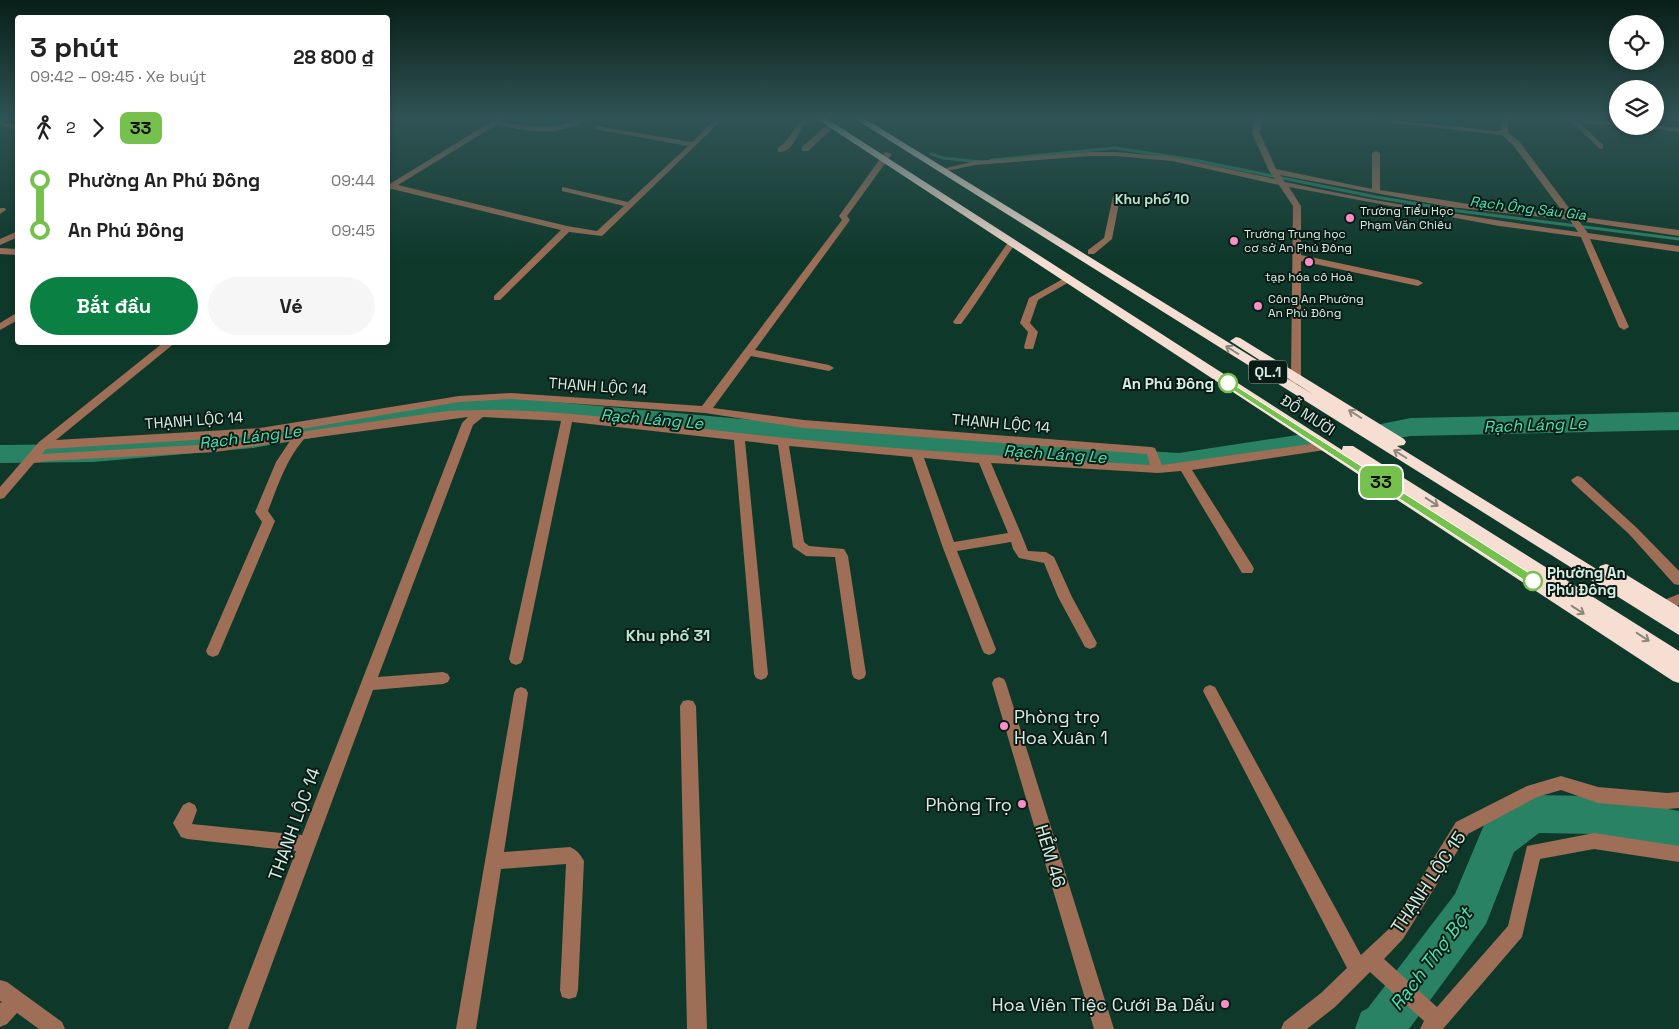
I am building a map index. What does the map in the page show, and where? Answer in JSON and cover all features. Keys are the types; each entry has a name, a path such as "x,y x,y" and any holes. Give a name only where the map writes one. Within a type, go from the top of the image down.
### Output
{"highway":[{"name":"ĐỖ MƯỜI","path":"898,165 1068,280 1679,676"},
{"name":"ĐỖ MƯỜI","path":"899,165 1679,660"},
{"name":"ĐỖ MƯỜI","path":"939,165 1090,252 1679,628"},
{"name":"ĐỖ MƯỜI","path":"940,165 1293,382 1679,615"}],"street":[{"path":"390,186 425,165"},
{"path":"390,187 567,230 599,234 671,165"},
{"path":"705,410 846,220 843,216 880,165"},
{"path":"946,169 965,165"},
{"path":"1209,165 1411,199 1679,233"},
{"path":"1271,165 1276,176 1297,206 1293,382"},
{"path":"1376,165 1376,192"},
{"path":"1533,165 1583,233 1624,327"},
{"path":"1276,176 1321,192 1679,249"},
{"path":"565,189 630,206"},
{"path":"1090,252 1108,239 1116,198"},
{"path":"497,298 567,230"},
{"path":"0,236 14,235"},
{"path":"0,242 14,235"},
{"path":"958,322 981,291 1000,257 1012,243"},
{"path":"0,250 15,252"},
{"path":"1297,257 1418,283"},
{"path":"1029,347 1033,332 1025,323 1034,298 1068,280"},
{"path":"0,326 15,317"},
{"path":"0,495 43,445 167,345"},
{"path":"748,352 830,368"},
{"name":"THẠNH LỘC 14","path":"43,445 260,432 459,399 511,396 705,410 804,424 1152,451 1158,470"},
{"path":"584,419 594,402"},
{"name":"THẠNH LỘC 14","path":"30,459 215,448 480,413 584,419 739,437 983,459 1158,470 1325,446"},
{"name":"THẠNH LỘC 14","path":"238,1029 306,844 468,423 480,413"},
{"path":"516,659 567,418"},
{"path":"213,651 269,520 261,512 284,459 292,445 300,437"},
{"path":"739,437 761,674"},
{"path":"783,441 798,544 806,551 839,552 841,556 859,674"},
{"path":"917,453 949,548 989,649"},
{"path":"983,459 1016,536 1019,549 1024,555 1046,557 1049,560 1065,597 1090,643"},
{"path":"1184,467 1247,569"},
{"path":"1577,480 1633,531 1679,580"},
{"path":"949,548 1016,536"},
{"path":"1664,606 1679,599"},
{"path":"367,684 443,678"},
{"name":"HẺM 46","path":"998,683 1104,1029"},
{"path":"1210,691 1364,965 1433,1025 1516,931 1533,852 1594,841 1679,854"},
{"path":"466,1029 521,693"},
{"path":"688,706 697,1029"},
{"name":"THẠNH LỘC 15","path":"1291,1029 1328,1000 1397,933 1462,828 1533,791 1561,783 1598,795 1667,801 1679,800"},
{"path":"189,810 181,823 187,831 306,844"},
{"path":"493,861 570,855 575,861 569,990"},
{"path":"0,989 55,1029"},
{"path":"0,1017 16,1001"}],"waterway":[{"name":"Rạch Ông Sáu Gia","path":"1219,165 1376,197 1459,211 1679,239"},
{"name":"Rạch Láng Le","path":"0,454 93,453 253,439 443,408 501,405 971,449 1179,462 1304,443"},
{"name":"Rạch Láng Le","path":"1391,430 1411,427 1679,421"},
{"name":"Rạch Thợ Bột","path":"1378,1029 1384,1024 1471,909 1498,839 1533,814 1596,815 1679,830"}],"bus line":[{"name":"33","path":"1228,383 1533,581"}],"place":[{"name":"Trường Tiểu Học Phạm Văn Chiêu","path":"1350,218"},
{"name":"Trường Trung học cơ sở An Phú Đông","path":"1234,241"},
{"name":"tạp hóa cô Hoà","path":"1309,262"},
{"name":"Công An Phường An Phú Đông","path":"1258,306"},
{"name":"An Phú Đông","path":"1228,383"},
{"name":"Phường An Phú Đông","path":"1533,581"},
{"name":"Phòng trọ Hoa Xuân 1","path":"1004,726"},
{"name":"Phòng Trọ","path":"1022,804"},
{"name":"Hoa Viên Tiệc Cưới Ba Dẩu","path":"1225,1004"}],"district":[{"name":"Khu phố 10","path":"1152,199"},
{"name":"Khu phố 31","path":"668,635"}]}
